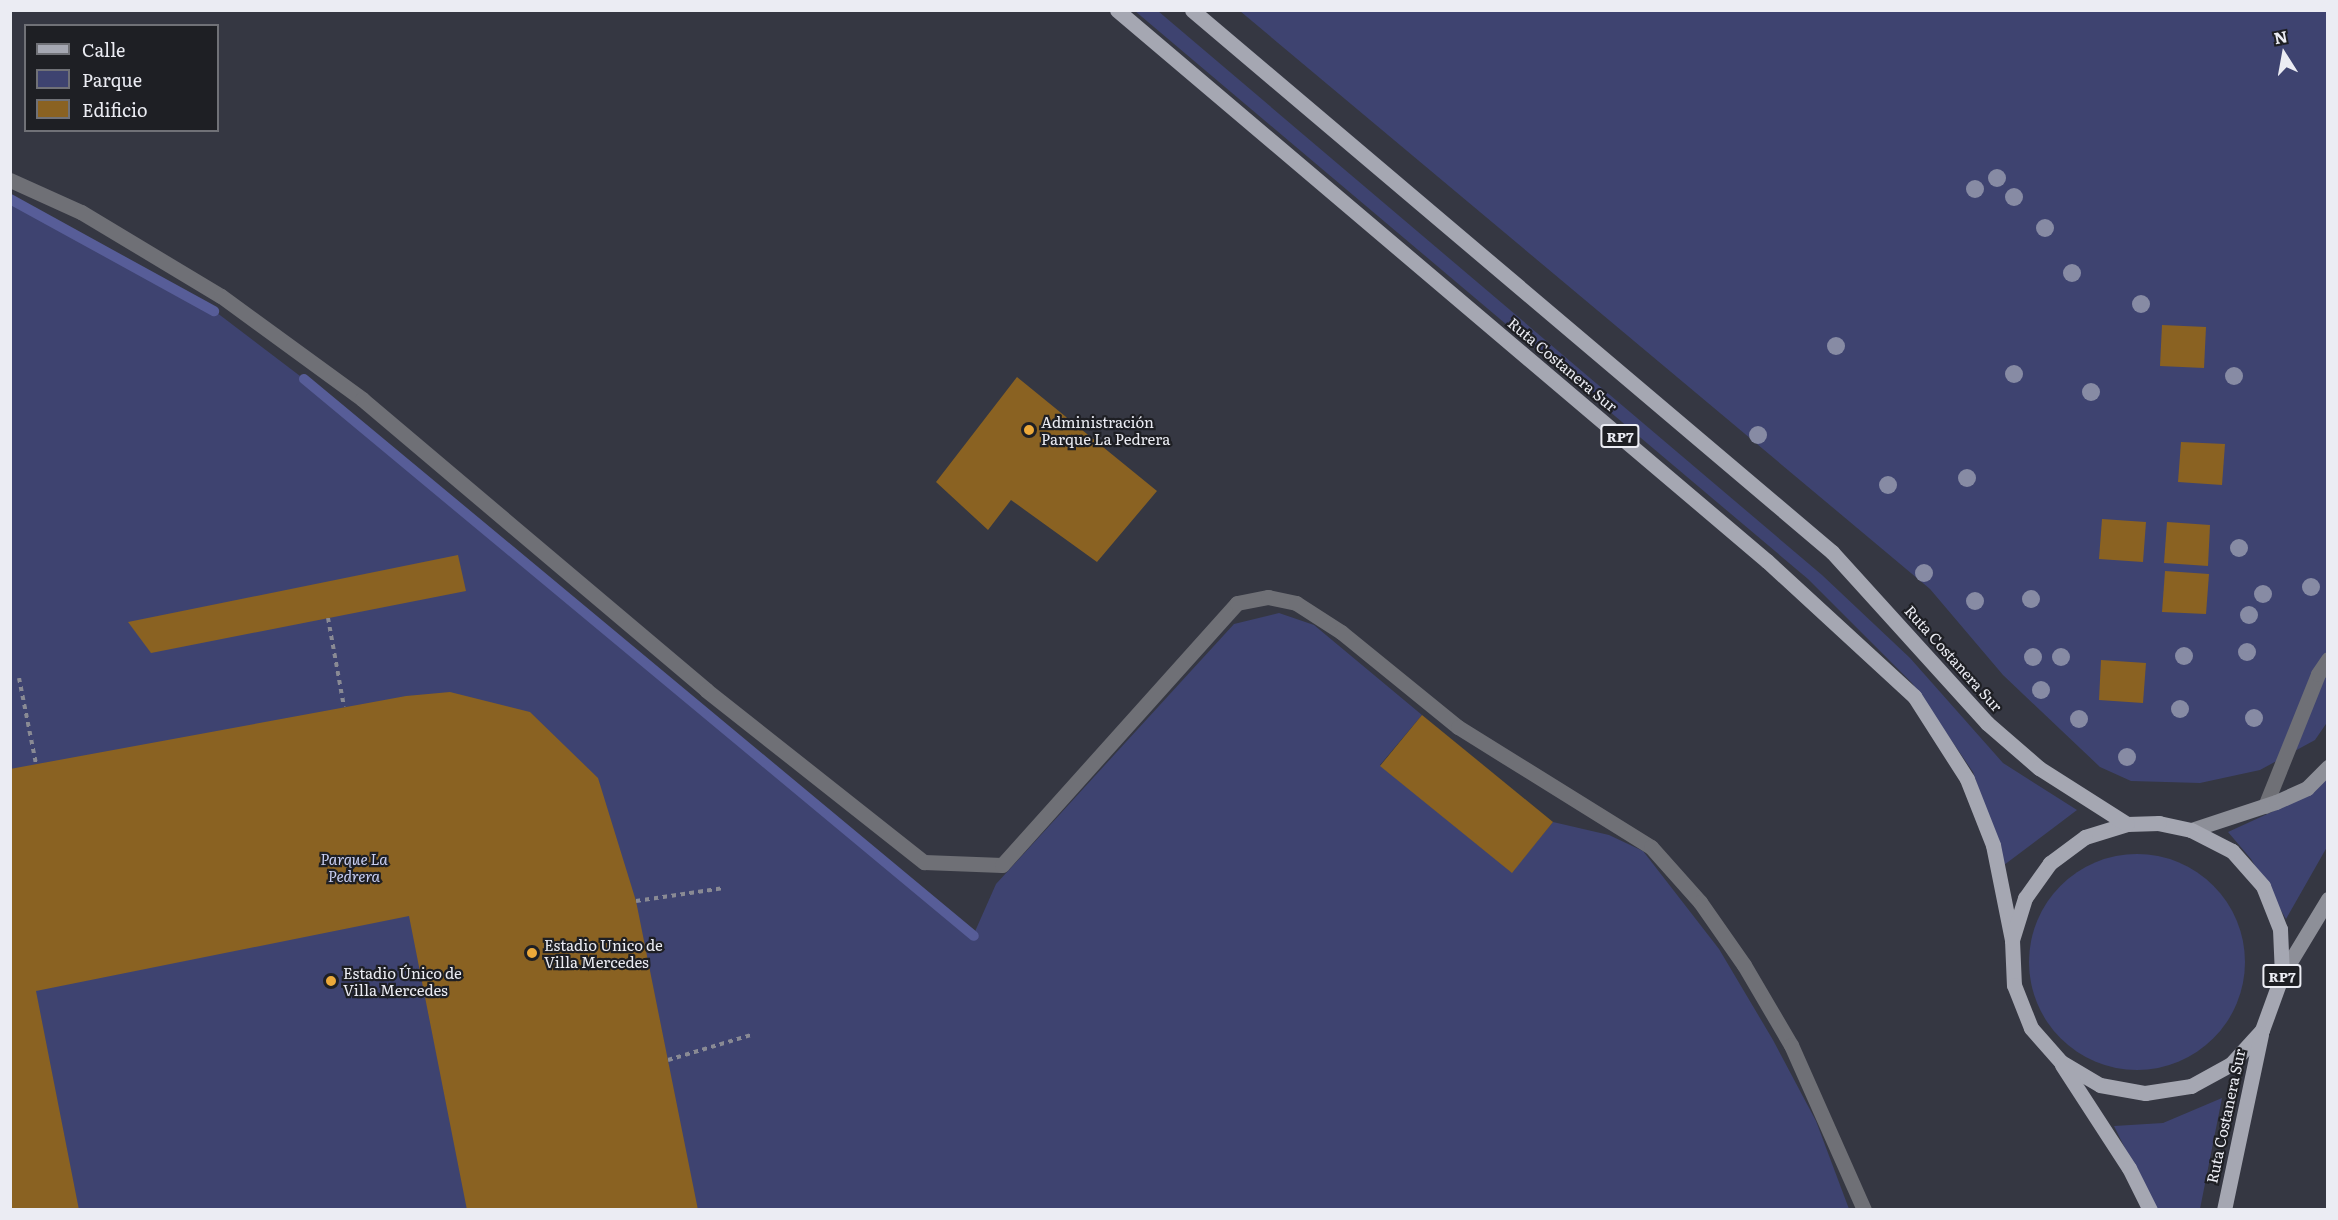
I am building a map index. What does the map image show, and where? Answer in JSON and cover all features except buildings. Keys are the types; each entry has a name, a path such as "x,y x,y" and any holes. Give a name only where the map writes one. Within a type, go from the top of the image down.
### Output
{"main road":[{"name":"Ruta Costanera Sur","path":"1117,10 1767,561 1914,696 1967,779 1993,845 2012,940 2014,985 2026,1017 2061,1062 2129,1168 2150,1209"},
{"name":"Ruta Costanera Sur","path":"1192,10 1832,552 1987,723 2039,768 2127,824"},
{"name":"Ruta Costanera Sur","path":"2012,940 2025,898 2050,863 2085,837 2127,824 2159,823 2191,830 2232,851 2263,886 2280,929 2282,975 2262,1030 2224,1209"},
{"name":"Ruta Costanera Sur","path":"2061,1062 2100,1085 2145,1093 2191,1086 2231,1064 2262,1030"}],"street":[{"path":"10,180 81,212 221,296 362,399 706,690 924,862 1002,865 1237,603 1268,597 1296,603 1341,632 1458,727 1651,847 1700,902 1744,965 1796,1056 1864,1209"},
{"path":"2265,806 2318,674 2328,659"},
{"path":"2191,830 2265,806 2307,788 2328,767"},
{"path":"2282,975 2328,899"}],"path":[{"path":"328,618 344,707"},
{"path":"20,678 36,764"},
{"path":"636,901 724,888"},
{"path":"668,1060 751,1035"}],"green space":[{"path":"1135,11 1158,11 1822,575 1910,658 2003,763 2077,810 2004,865 1973,772 1912,683 1808,579"},
{"path":"1240,11 2327,11 2328,721 2315,740 2260,770 2200,783 2131,781 2100,767 2003,675 1930,589"},
{"name":"Parque La Pedrera","path":"11,199 208,306 304,379 973,936 996,884 1234,624 1279,613 1314,625 1422,715 1380,765 1512,872 1553,822 1609,835 1643,851 1719,949 1773,1040 1816,1121 1849,1209 11,1210"},
{"path":"2327,778 2327,847 2286,919 2251,859 2228,832 2313,793"},
{"path":"2137,854 2158,856 2188,867 2213,886 2232,911 2243,941 2245,962 2243,983 2232,1013 2213,1038 2188,1057 2158,1068 2137,1070 2116,1068 2086,1057 2061,1038 2042,1013 2031,983 2029,962 2031,941 2042,911 2061,886 2086,867 2116,856"},
{"path":"2222,1098 2200,1209 2155,1209 2114,1126 2163,1123"}],"waterway":[{"path":"10,199 214,311"},
{"path":"304,379 974,936"}],"place":[{"name":"Administración Parque La Pedrera","path":"1029,430"},
{"name":"Estadio Unico de Villa Mercedes","path":"532,953"},
{"name":"Estadio Único de Villa Mercedes","path":"331,981"}]}
